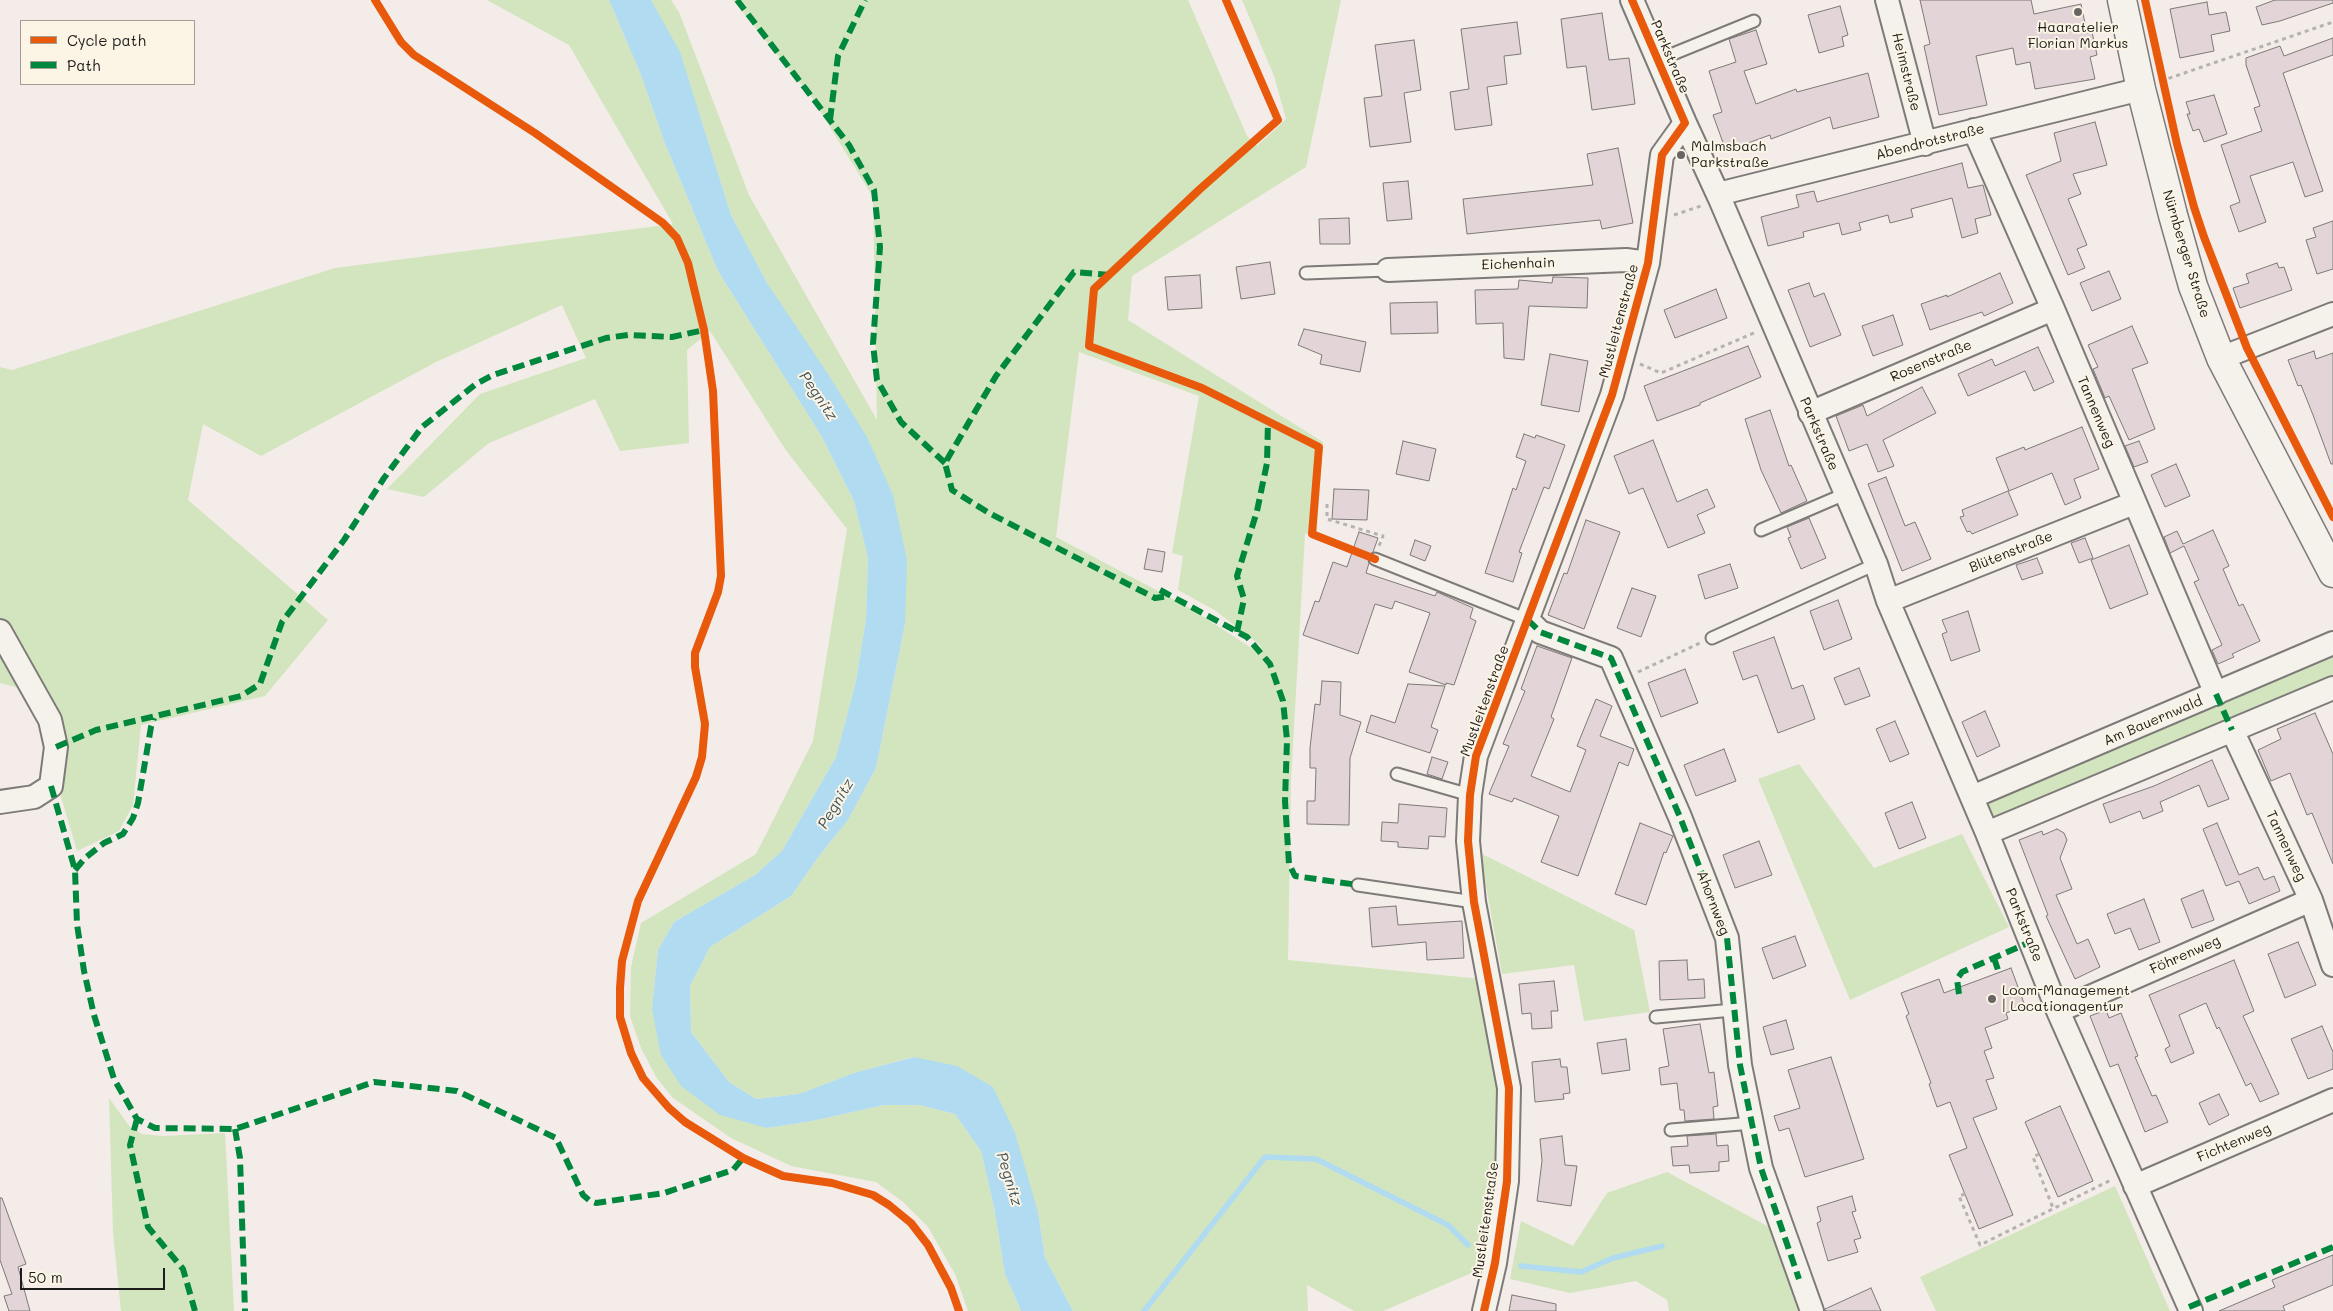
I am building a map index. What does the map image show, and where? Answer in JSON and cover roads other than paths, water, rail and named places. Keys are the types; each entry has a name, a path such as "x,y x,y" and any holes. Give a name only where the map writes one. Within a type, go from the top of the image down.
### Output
{"main road":[{"name":"Nürnberger Straße","path":"2122,0 2141,89 2193,286 2221,358 2333,573"}],"street":[{"name":"Parkstraße","path":"1632,0 1719,196 1876,564 1888,601 1987,833 2058,1011 2191,1311"},
{"name":"Heimstraße","path":"1888,0 1925,144"},
{"name":"Abendrotstraße","path":"1719,196 2141,89"},
{"name":"Mustleitenstraße","path":"1484,1311 1495,1263 1507,1181 1509,1088 1474,902 1468,841 1470,795 1476,756 1612,396 1648,263 1662,156 1685,123"},
{"name":"Tannenweg","path":"1974,130 2053,309 2216,694"},
{"name":"Eichenhain","path":"1388,270 1626,260 1648,263"},
{"name":"Rosenstraße","path":"1810,413 2053,309"},
{"path":"2221,358 2333,314"},
{"name":"Blütenstraße","path":"1888,601 2134,503"},
{"name":"Ahornweg","path":"1528,620 1540,632 1611,658 1680,817 1727,938 1740,1065 1761,1168 1812,1311"},
{"path":"0,631 50,720 56,747 51,786 34,797 0,802"},
{"name":"Am Bauernwald","path":"1972,797 2333,643"},
{"path":"1987,833 2333,688"},
{"name":"Tannenweg","path":"2232,730 2311,900 2333,965"},
{"name":"Föhrenweg","path":"2058,1011 2311,900"},
{"name":"Fichtenweg","path":"2132,1179 2333,1100"}],"lane":[{"path":"1658,60 1754,21"},
{"path":"1306,273 1388,270"},
{"path":"1761,530 1845,494"},
{"path":"1375,559 1528,620"},
{"path":"1712,638 1876,564"},
{"path":"1397,774 1470,795"},
{"path":"1358,885 1474,902"},
{"path":"1656,1017 1733,1010"},
{"path":"1671,1130 1752,1123"}],"water":[{"name":"Pegnitz","path":"609,0 651,0 680,52 731,215 767,283 828,374 867,437 893,495 907,560 905,624 876,768 848,820 819,856 791,896 710,947 690,986 691,1032 729,1082 756,1099 799,1094 854,1073 914,1057 957,1066 993,1087 1015,1133 1038,1212 1045,1258 1073,1311 1021,1311 1005,1274 994,1207 981,1151 955,1114 919,1105 884,1105 812,1121 767,1128 720,1115 681,1086 661,1055 652,1009 658,950 674,922 755,875 782,851 836,757 856,681 866,619 868,558 854,501 822,437 718,271 664,141 641,75"}],"waterway":[{"path":"1144,1311 1265,1157 1316,1159 1448,1225 1468,1245"},
{"path":"1521,1266 1581,1272 1613,1258 1662,1246"}],"place":[{"name":"Haaratelier Florian Markus","path":"2078,12"},
{"name":"Malmsbach Parkstraße","path":"1681,155"},
{"name":"Loom-Management | Locationagentur","path":"1992,999"}]}
